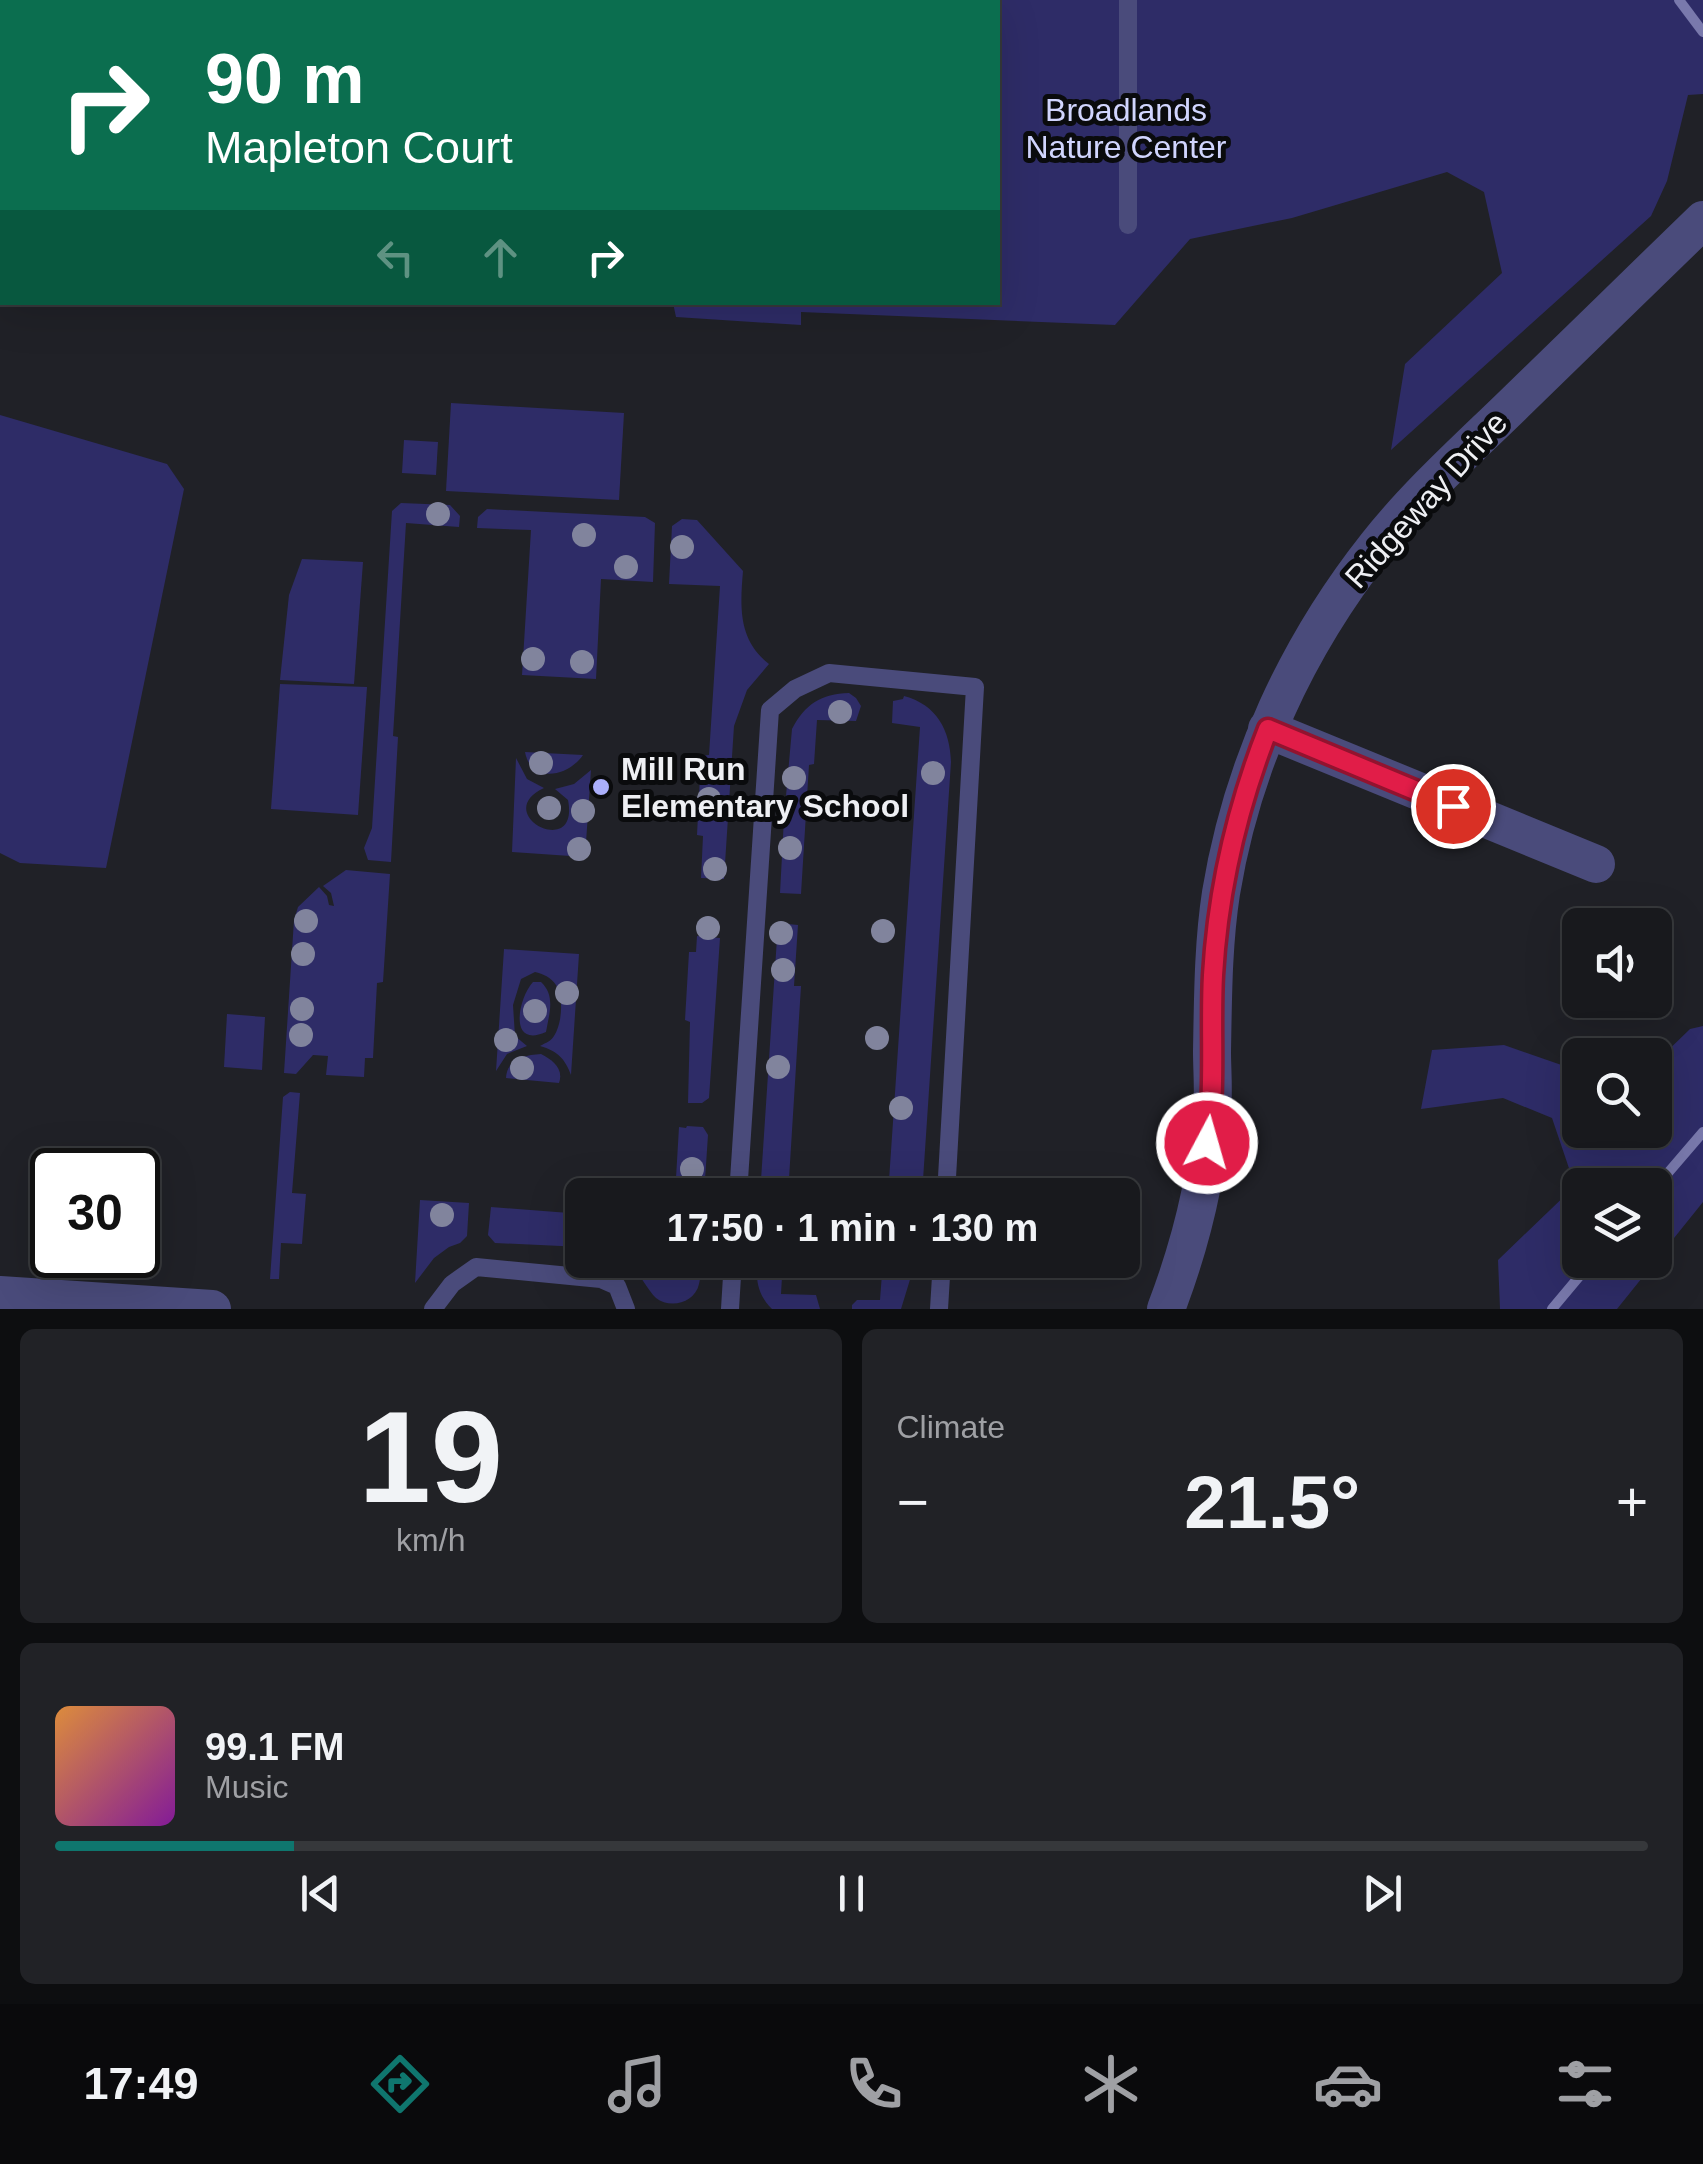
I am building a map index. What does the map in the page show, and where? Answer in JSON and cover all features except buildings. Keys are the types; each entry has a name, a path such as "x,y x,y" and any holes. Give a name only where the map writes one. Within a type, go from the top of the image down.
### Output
{"street":[{"name":"Ridgeway Drive","path":"1166,1309 1197,1206 1212,1111 1213,976 1221,894 1236,826 1268,729 1296,667 1334,603 1378,543 1430,486 1703,220"},
{"path":"1268,729 1596,864"},
{"path":"0,1295 212,1309"}],"lane":[{"path":"1128,0 1128,224"},
{"path":"739,1178 770,710 795,689 829,673 975,687 947,1178"},
{"path":"433,1309 452,1284 476,1268 601,1279 617,1286 626,1309"},
{"path":"730,1309 732,1278"},
{"path":"940,1309 941,1278"}],"green space":[{"name":"Broadlands Nature Center","path":"1000,0 1703,0 1703,94 1688,95 1667,181 1651,216 1391,450 1405,364 1502,273 1484,192 1447,172 1292,218 1190,239 1115,325 801,312 801,325 676,317 673,305 1000,305"},
{"path":"451,403 624,413 619,500 446,491"},
{"path":"0,415 167,464 184,489 106,868 20,863 0,853"},
{"path":"404,440 438,442 436,475 402,473"},
{"path":"401,503 450,505 460,516 459,527 406,523 393,736 398,737 391,862 368,860 364,848 372,828 392,511"},
{"path":"487,509 645,517 655,523 653,582 601,579 596,679 522,675 531,530 477,528 478,517"},
{"path":"682,519 697,520 743,571 746,634 769,664 747,690 734,726 724,879 701,878 703,836 697,835 701,756 709,755 720,586 669,584 672,526"},
{"path":"302,559 363,562 354,684 280,680 289,595"},
{"path":"280,684 367,687 358,815 271,809"},
{"path":"849,693 861,706 856,721 817,720 814,764 809,765 801,894 780,893 792,729 815,702"},
{"path":"904,696 915,700 940,720 951,762 923,1178 889,1178 920,727 892,723 893,701"},
{"path":"525,752 583,755 568,768 551,774 534,769"},
{"path":"516,758 527,779 544,788 530,798 526,809 540,827 551,830 562,828 568,818 568,800 555,789 574,784 591,770 585,857 512,852"},
{"path":"346,870 390,874 373,1058 365,1058 364,1077 326,1075 328,1056 313,1055 296,1074 284,1073 294,920 298,907 319,887 329,905 334,906 331,893 323,886"},
{"path":"778,923 798,925 794,986 801,986 789,1178 761,1178"},
{"path":"697,936 720,938 709,1098 702,1103 688,1103 690,1022 685,1020 689,952 696,952"},
{"path":"504,949 579,954 571,1075 560,1056 540,1046 557,1031 561,1003 554,982 535,972 521,979 513,1005 515,1036 527,1046 507,1054 496,1071"},
{"path":"533,982 546,987 550,1006 546,1032 534,1035 526,1034 520,1019 523,999"},
{"path":"227,1014 265,1017 262,1070 224,1067"},
{"path":"1703,1026 1703,1202 1672,1241 1672,1168 1569,1168 1562,1148 1672,1148 1672,1046 1690,1029"},
{"path":"1504,1045 1562,1065 1562,1148 1552,1118 1503,1098 1421,1109 1432,1050"},
{"path":"541,1054 556,1066 559,1083 506,1078 513,1062"},
{"path":"290,1092 300,1093 292,1193 306,1194 302,1244 281,1243 279,1279 270,1279 283,1097"},
{"path":"679,1127 703,1127 708,1135 705,1178 676,1178"},
{"path":"1562,1198 1562,1278 1642,1278 1617,1309 1500,1309 1498,1260"},
{"path":"420,1200 469,1203 467,1236 434,1258 415,1283"},
{"path":"491,1207 565,1213 565,1246 495,1243 488,1235"},
{"path":"641,1278 700,1278 697,1291 681,1302 668,1303 652,1294"},
{"path":"758,1278 782,1278 781,1294 816,1295 820,1309 772,1309"},
{"path":"882,1278 910,1278 901,1309 852,1309 857,1300 880,1300"}],"waterway":[{"path":"1679,0 1703,32"},
{"path":"1672,1168 1703,1132"},
{"path":"1552,1309 1578,1278"}],"place":[{"name":"Mill Run Elementary School","path":"601,787"}],"route":[{"path":"1207,1143 1212,1111 1213,976 1221,894 1236,826 1268,729 1453,806"}]}
